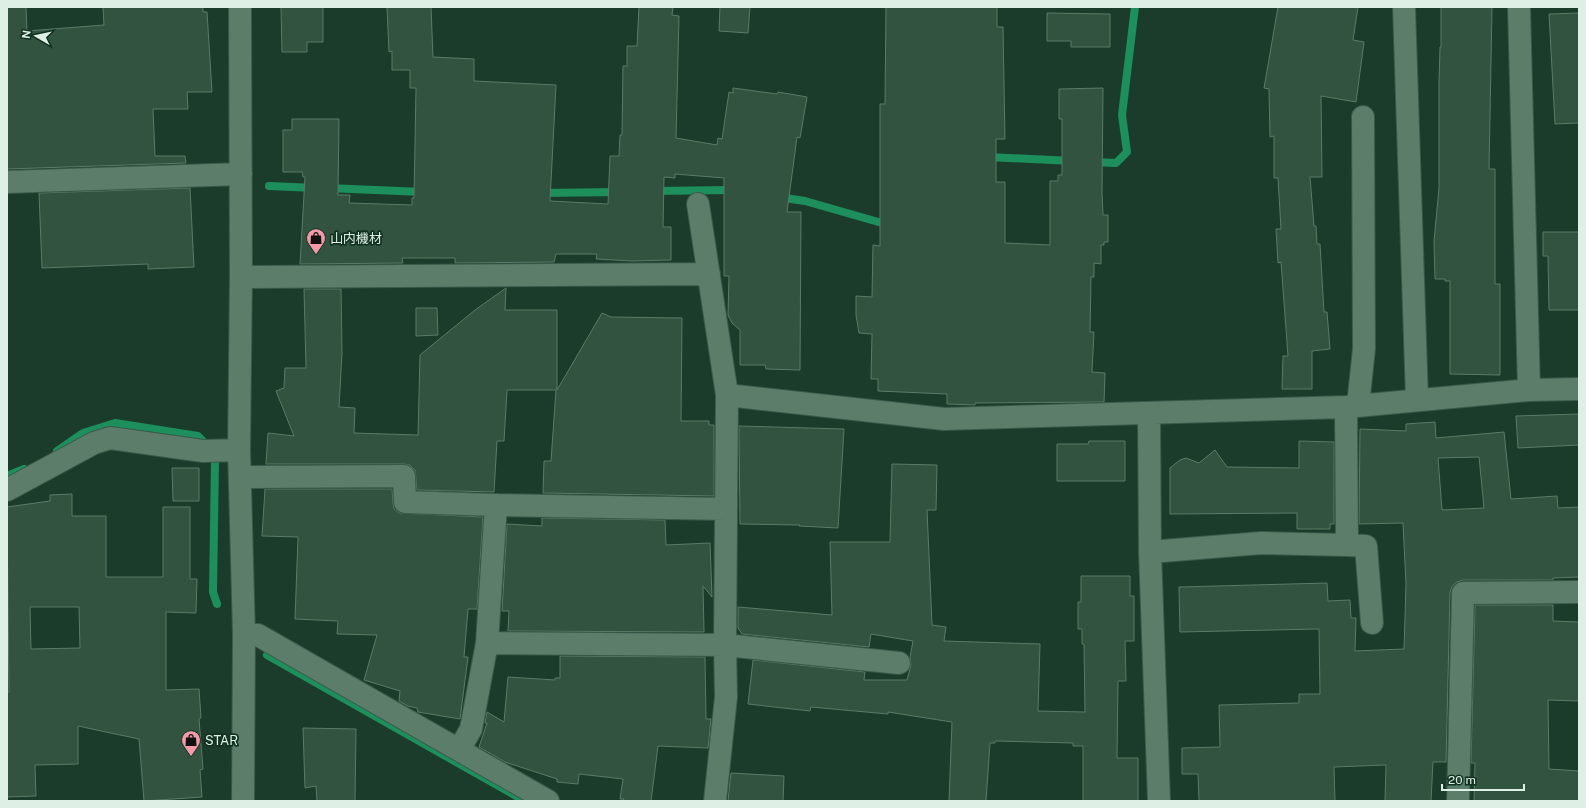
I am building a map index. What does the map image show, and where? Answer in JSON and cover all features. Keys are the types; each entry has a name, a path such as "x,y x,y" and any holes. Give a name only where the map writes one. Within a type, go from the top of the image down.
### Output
{"street":[{"path":"240,7 242,277 239,450 244,634 243,801"},
{"path":"1404,7 1417,400"},
{"path":"1519,7 1530,390"},
{"path":"1347,545 1352,406 1364,349 1363,117"},
{"path":"7,182 241,174"},
{"path":"698,204 727,395 726,697 715,801"},
{"path":"242,277 709,274"},
{"path":"727,395 944,419 1149,414 1352,406 1530,390 1579,389"},
{"path":"1149,414 1150,552 1159,801"},
{"path":"7,490 94,443 110,438 203,450 239,450"},
{"path":"240,477 404,476 405,502 726,509"},
{"path":"458,750 471,729 487,643 496,505"},
{"path":"1150,552 1261,543 1366,546 1372,623"},
{"path":"1458,801 1463,593 1579,592"},
{"path":"244,634 258,635 548,801"},
{"path":"487,643 725,645 899,663"}],"building":[{"path":"7,7 26,7 27,31 104,25 103,7 203,7 203,12 207,12 212,92 187,92 188,109 153,109 155,156 185,156 186,163 7,169"},
{"path":"281,7 323,7 323,42 307,42 307,52 282,52"},
{"path":"387,7 431,7 433,57 474,59 474,81 556,85 550,201 608,204 610,156 619,156 620,135 622,135 623,66 627,66 627,46 637,46 639,7 673,7 672,15 679,16 676,138 717,145 718,138 722,139 729,92 733,93 733,88 777,94 778,92 807,97 800,138 797,137 787,212 801,212 800,370 766,369 765,365 740,365 740,330 732,323 728,315 729,276 724,276 724,178 675,174 675,178 664,177 663,227 671,227 671,260 632,261 596,259 597,254 556,254 554,262 455,263 455,258 402,258 403,263 300,264 305,177 303,177 302,172 283,172 283,130 292,130 292,119 339,119 338,195 350,195 349,203 412,205 412,198 414,198 416,88 410,88 410,70 392,70 392,51 389,52"},
{"path":"720,7 750,7 748,33 719,31"},
{"path":"886,7 997,7 997,27 1003,27 1005,139 996,139 996,182 1005,182 1005,243 1050,245 1050,181 1058,181 1058,175 1062,175 1062,119 1059,119 1059,89 1103,88 1102,193 1103,215 1108,215 1108,242 1104,242 1104,245 1101,245 1101,264 1094,263 1094,277 1091,277 1090,332 1094,332 1092,372 1105,373 1104,402 975,403 975,405 947,404 947,394 878,391 878,379 871,379 872,334 859,333 856,315 856,296 872,297 873,245 880,246 880,104 885,104"},
{"path":"1278,7 1358,7 1353,40 1364,42 1356,102 1321,96 1322,177 1310,177 1314,226 1316,226 1317,244 1320,244 1324,312 1327,312 1330,349 1312,351 1312,389 1282,389 1283,356 1288,356 1281,262 1278,263 1276,229 1281,229 1278,178 1274,178 1274,136 1270,137 1269,89 1264,88"},
{"path":"1441,7 1492,7 1489,169 1495,169 1495,284 1500,284 1500,375 1450,374 1450,281 1445,281 1445,279 1435,279 1434,241 1439,188"},
{"path":"1047,13 1110,14 1110,47 1071,47 1071,41 1047,41"},
{"path":"1579,13 1579,123 1555,124 1549,14"},
{"path":"190,188 194,267 148,269 148,264 42,268 39,193"},
{"path":"1543,232 1579,232 1579,310 1549,310 1548,256 1543,256"},
{"path":"506,288 505,310 557,310 557,390 602,313 611,317 682,318 681,421 709,421 709,425 714,425 714,496 543,493 544,461 551,461 556,390 507,390 504,441 497,441 494,492 417,490 415,470 410,465 404,464 266,464 268,433 294,436 276,391 284,388 285,368 306,368 304,289 341,289 342,353 339,407 355,408 354,433 418,435 420,355 475,310"},
{"path":"416,308 437,308 438,335 416,336"},
{"path":"1579,414 1579,445 1518,448 1516,416"},
{"path":"1435,422 1436,438 1504,432 1511,499 1557,496 1558,508 1579,507 1579,577 1553,578 1553,580 1463,580 1452,586 1450,593 1446,762 1433,762 1431,801 1385,801 1386,765 1334,767 1335,801 1199,801 1198,774 1182,774 1182,748 1220,747 1219,705 1299,703 1299,694 1320,694 1319,629 1180,632 1179,587 1327,583 1328,601 1350,600 1351,618 1356,618 1355,651 1404,649 1406,584 1403,523 1359,524 1360,429 1406,431 1406,424","holes":["1479,457 1484,508 1442,510 1438,458"]},
{"path":"739,426 844,429 838,528 799,526 800,525 740,524"},
{"path":"1089,441 1125,441 1125,481 1057,481 1057,444 1088,444"},
{"path":"1299,441 1334,442 1334,524 1330,524 1330,529 1297,529 1297,513 1170,514 1170,468 1180,460 1186,458 1199,463 1215,450 1227,467 1299,468"},
{"path":"892,464 937,465 936,510 927,510 932,625 946,627 944,641 1040,644 1038,711 1085,712 1084,644 1082,644 1082,629 1078,629 1078,602 1081,602 1081,576 1130,576 1130,596 1134,596 1134,641 1125,641 1126,681 1118,681 1117,758 1138,758 1138,801 1083,801 1083,746 1073,746 1073,743 995,741 995,743 990,743 986,801 949,801 952,722 888,712 888,714 811,707 810,711 748,704 753,660 865,672 864,680 907,680 911,665 910,657 913,641 871,634 869,647 742,634 738,628 738,607 832,615 830,542 890,542"},
{"path":"172,468 199,468 199,501 173,501"},
{"path":"265,489 392,489 394,509 399,513 483,517 477,609 468,609 464,657 468,657 460,719 418,712 417,708 408,706 399,701 400,691 364,680 377,635 337,634 338,621 295,619 298,537 262,536"},
{"path":"72,494 72,516 106,516 106,577 163,577 163,507 190,507 190,579 197,579 196,613 166,612 166,690 199,689 201,718 199,719 203,769 200,770 202,797 144,801 139,739 78,726 78,764 35,765 36,796 7,797 7,692 9,692 7,507 50,501 50,495","holes":["30,607 79,607 80,648 31,649"]},
{"path":"542,518 665,520 666,545 710,543 712,597 703,586 704,632 508,631 509,611 502,611 507,524 542,526"},
{"path":"1475,605 1553,605 1553,621 1579,622 1579,701 1548,700 1549,769 1579,771 1579,801 1474,801 1475,763 1471,763"},
{"path":"560,656 705,657 706,719 711,719 708,748 658,746 651,801 623,801 624,799 620,799 623,779 579,774 578,784 557,782 557,779 505,762 479,747 487,723 485,723 487,712 504,722 508,677 555,680 555,678 560,678"},
{"path":"303,728 356,729 355,801 317,801 316,786 305,788"},
{"path":"731,773 784,776 783,801 728,801"}],"waterway":[{"path":"1092,162 1116,163 1127,152 1122,115 1135,7"},
{"path":"987,157 1073,161"},
{"path":"269,186 315,188"},
{"path":"327,188 423,192"},
{"path":"653,191 733,190"},
{"path":"541,193 619,192"},
{"path":"778,197 805,201 889,225"},
{"path":"57,451 83,433 115,423 198,436 205,443"},
{"path":"215,460 213,592 217,604"},
{"path":"7,476 24,469"},
{"path":"267,655 525,801"}],"place":[{"name":"山内機材","path":"316,255"},
{"name":"STAR","path":"191,757"}]}
